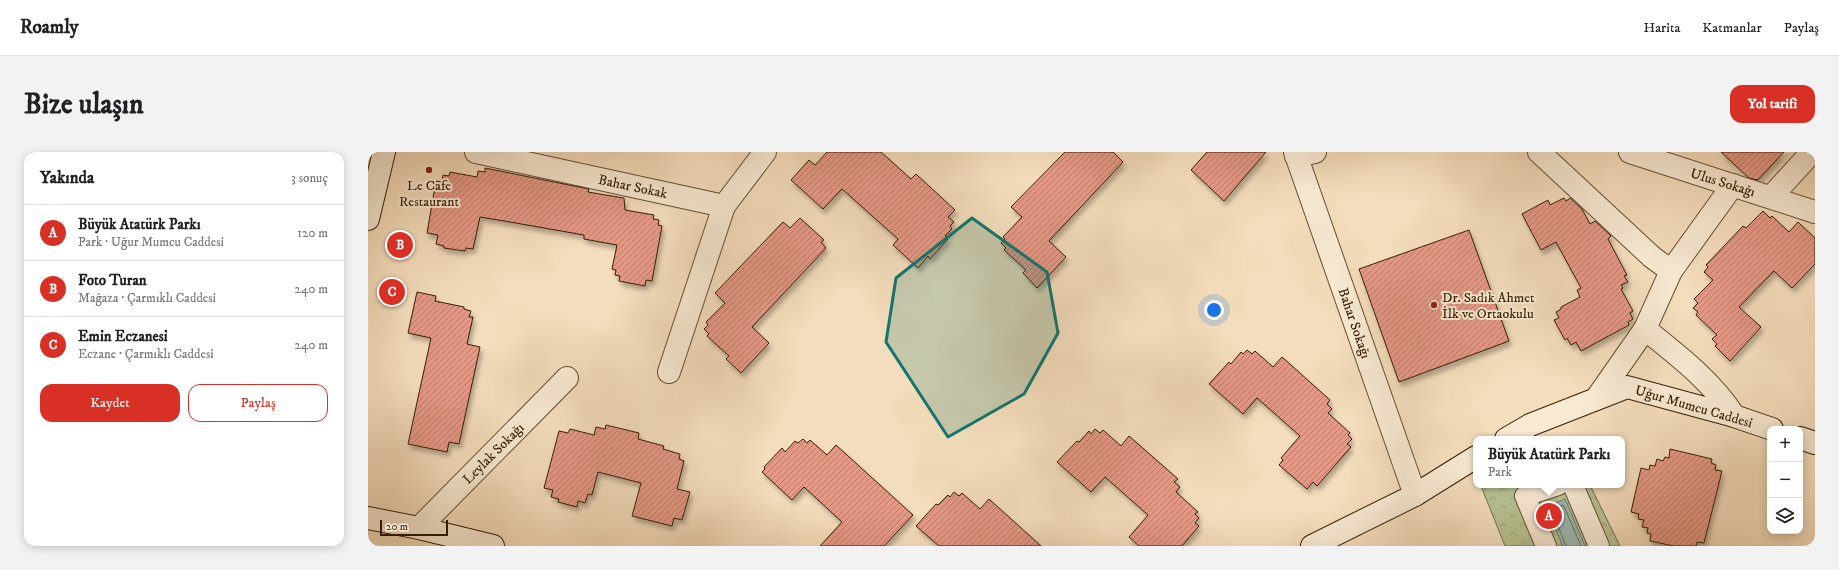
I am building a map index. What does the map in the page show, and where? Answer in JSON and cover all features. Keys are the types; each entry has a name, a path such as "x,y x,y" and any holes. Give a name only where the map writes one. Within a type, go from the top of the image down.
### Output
{"street":[{"path":"368,220 384,152"},
{"name":"Bahar Sokak","path":"476,152 724,206"},
{"path":"669,372 724,206 765,152"},
{"path":"1539,152 1652,257 1671,271"},
{"name":"Ulus Sokağı","path":"1630,152 1815,212"},
{"path":"1771,197 1812,152"},
{"name":"Bahar Sokağı","path":"1302,153 1414,495"},
{"path":"1596,399 1645,329 1671,271 1733,185"},
{"path":"1645,329 1686,362 1728,406 1734,416"},
{"name":"Leylak Sokağı","path":"419,528 567,378"},
{"name":"Uğur Mumcu Caddesi","path":"1511,436 1530,425 1627,387 1734,416 1767,427"},
{"path":"1803,439 1815,443"},
{"path":"1312,546 1414,495 1473,459"},
{"path":"1546,546 1525,496 1549,488"},
{"path":"1574,488 1599,546"},
{"path":"368,518 419,528 493,546"}],"highlighted area":[{"path":"972,218 1047,272 1058,333 1024,394 948,437 886,342 896,278"}],"green space":[{"path":"1482,488 1591,488 1620,546 1505,546"}],"water":[{"path":"1565,499 1585,546 1563,546 1546,507"}],"building":[{"path":"827,152 881,152 911,179 916,174 955,210 948,217 954,222 950,226 952,229 945,236 948,239 930,259 928,256 918,268 893,245 898,239 842,189 823,209 791,180 809,160 815,165"},
{"path":"1065,152 1113,152 1123,162 1049,241 1066,257 1037,288 1023,273 1026,270 1004,250 1006,248 1001,243 1005,239 1003,237 1022,217 1011,207"},
{"path":"1207,152 1266,152 1224,201 1191,170"},
{"path":"1721,152 1784,152 1758,180 1749,178"},
{"path":"485,168 589,189 588,192 624,198 625,210 654,215 653,219 659,220 658,225 662,226 652,281 646,280 645,286 619,281 620,276 615,275 616,270 612,269 617,245 584,239 584,235 510,222 480,217 473,249 466,248 465,251 444,248 444,246 436,244 438,235 427,233 436,181 442,182 443,175 449,176 450,172 477,177 478,171 485,172"},
{"path":"1564,198 1566,201 1570,198 1582,209 1590,224 1595,221 1611,236 1608,239 1627,275 1624,276 1628,282 1621,285 1623,288 1621,289 1633,311 1630,313 1633,319 1628,322 1629,325 1581,351 1576,342 1571,345 1567,338 1565,340 1554,320 1559,318 1556,312 1561,309 1561,307 1580,297 1577,290 1581,288 1556,242 1541,250 1522,214 1548,200 1550,205"},
{"path":"1763,211 1770,218 1772,216 1789,232 1798,222 1815,238 1815,264 1792,288 1774,271 1739,307 1761,327 1730,361 1715,346 1717,344 1712,339 1717,335 1696,315 1698,312 1693,308 1698,303 1694,299 1713,280 1704,272 1708,267 1706,265 1743,226 1746,228"},
{"path":"800,218 824,240 821,242 826,248 752,327 769,343 741,373 726,359 729,356 707,336 709,334 704,329 708,325 706,322 725,303 715,293 783,222 790,228"},
{"name":"Dr. Sadık Ahmet İlk ve Ortaokulu","path":"1469,230 1509,341 1399,382 1359,269"},
{"path":"417,292 436,296 435,301 464,307 464,309 471,311 469,317 473,317 467,344 480,347 459,444 449,442 447,452 408,444 431,338 408,333"},
{"path":"1247,350 1252,354 1255,351 1273,367 1282,357 1330,400 1327,404 1332,409 1328,413 1350,433 1348,435 1352,439 1347,444 1351,447 1317,486 1313,482 1307,489 1279,465 1283,460 1281,458 1300,436 1257,398 1243,414 1209,384 1229,362 1231,364 1241,352 1243,354"},
{"path":"606,425 639,433 638,439 664,446 663,449 680,454 679,459 684,461 677,489 690,492 682,520 674,518 672,526 632,516 641,483 598,472 592,495 588,494 585,503 578,501 577,507 558,502 559,499 551,497 553,490 544,488 559,431 568,433 570,429 594,435 596,427 605,429"},
{"path":"1095,429 1100,433 1103,430 1121,446 1129,436 1178,479 1174,482 1180,487 1176,492 1198,512 1195,514 1199,518 1195,523 1199,526 1182,546 1139,546 1129,537 1148,515 1105,477 1091,492 1057,462 1077,441 1079,442 1089,431 1091,434"},
{"path":"803,439 807,443 810,440 827,455 836,445 913,515 884,546 820,546 842,522 804,487 792,500 762,472 765,469 764,467 782,448 785,452 795,441 798,443"},
{"path":"1670,449 1712,459 1711,463 1716,465 1715,470 1722,471 1704,543 1697,542 1696,546 1674,546 1650,541 1651,534 1647,533 1648,528 1642,527 1644,520 1638,519 1639,514 1631,512 1641,468 1649,470 1650,465 1655,466 1657,459 1663,461 1665,457 1669,458"},
{"path":"954,492 959,496 962,493 980,509 989,499 1041,546 939,546 916,526 936,504 938,505 948,495 950,497"}],"place":[{"name":"Le Cafe Restaurant","path":"429,170"},
{"name":"Foto Turan","path":"400,245"},
{"name":"Emin Eczanesi","path":"392,292"},
{"name":"Dr. Sadık Ahmet İlk ve Ortaokulu","path":"1434,305"},
{"name":"Büyük Atatürk Parkı","path":"1549,516"}]}
